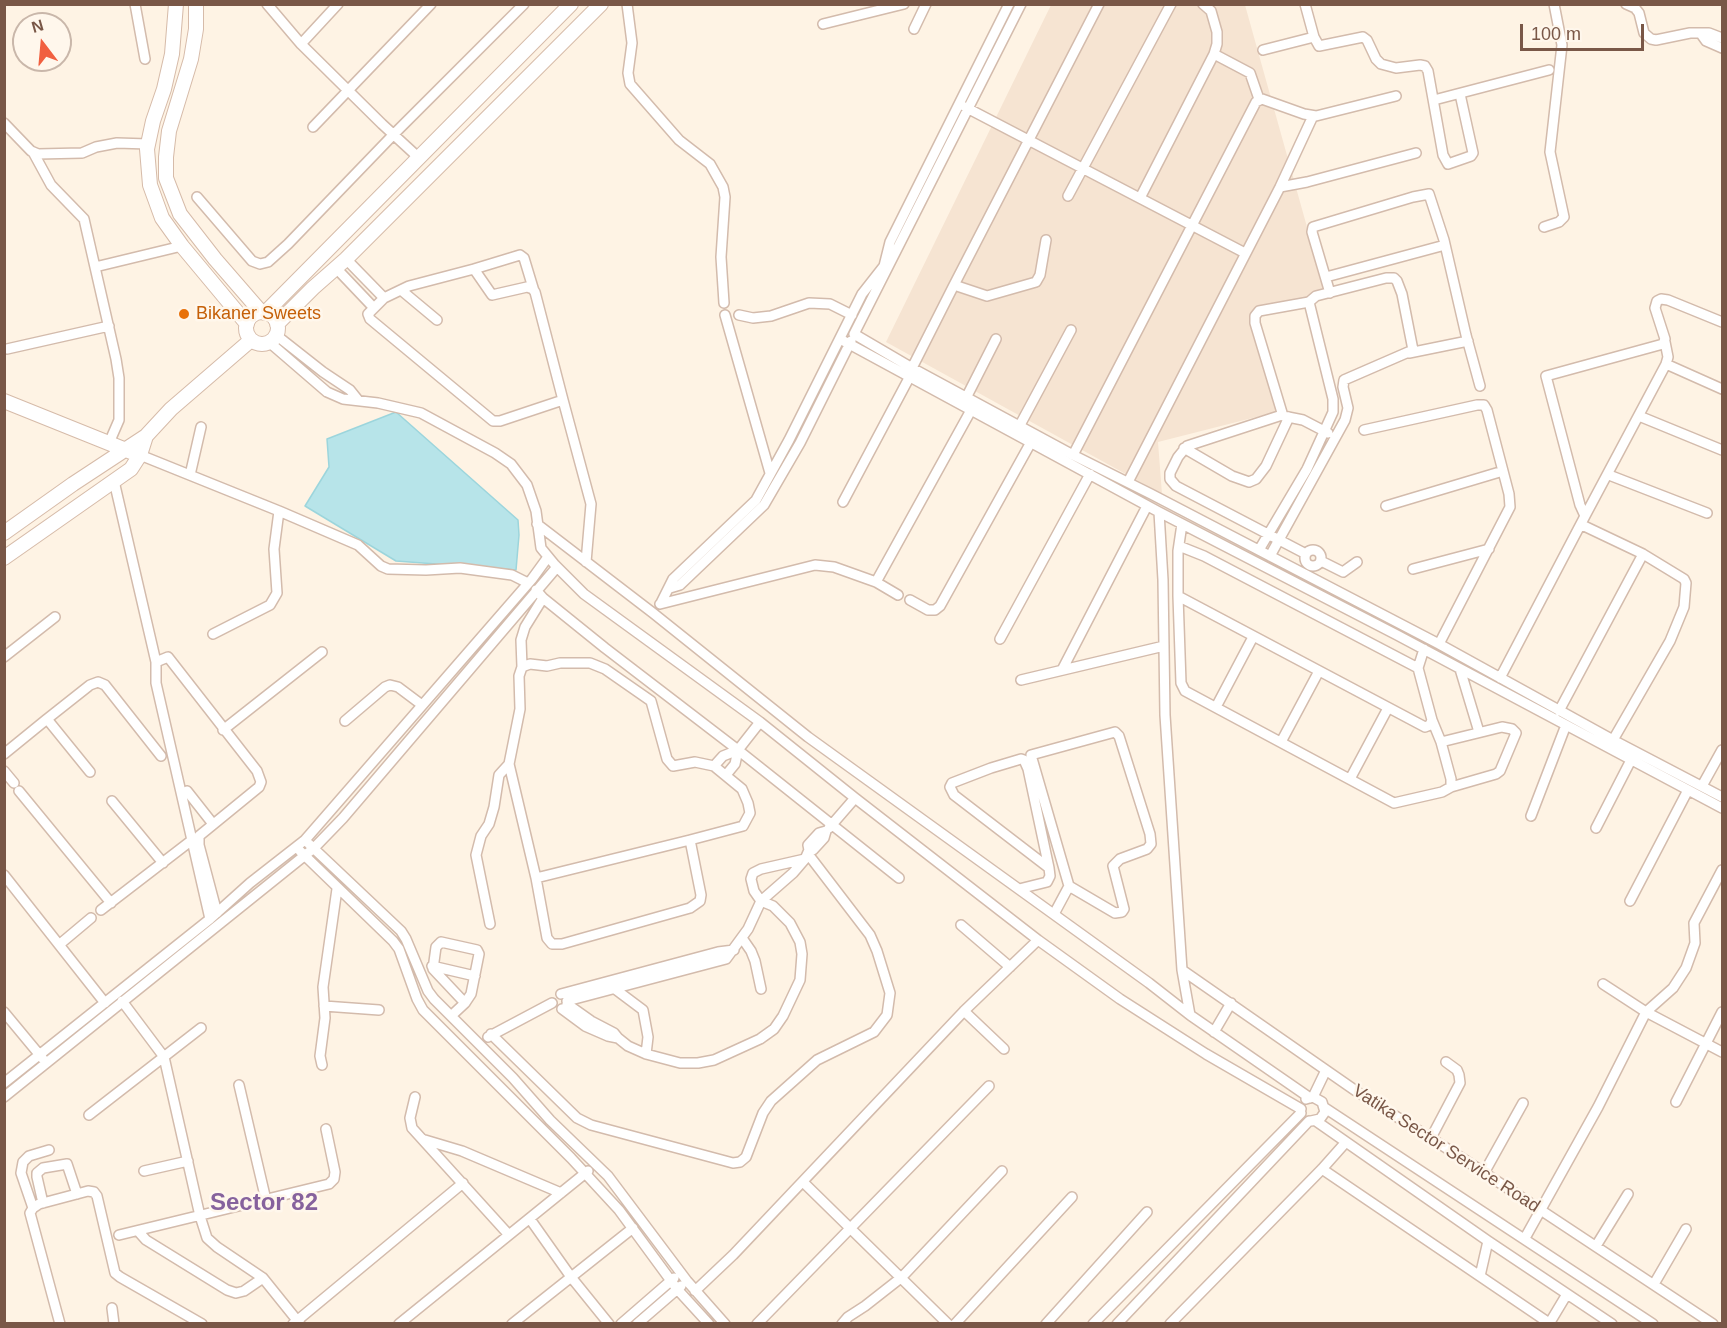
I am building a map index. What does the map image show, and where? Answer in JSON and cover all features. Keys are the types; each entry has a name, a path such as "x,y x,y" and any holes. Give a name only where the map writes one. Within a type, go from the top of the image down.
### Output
{"street":[{"path":"135,4 145,59"},
{"path":"176,4 172,54 165,89 153,121 148,144 150,185 162,218 182,246 247,324"},
{"path":"196,4 196,29 191,59 169,130 166,178 180,214 215,259 263,313 273,317 274,334 327,392 343,399 389,405 421,413 511,464 527,485 536,511 542,548 584,594 760,722 1038,940 1120,999 1301,1111 1312,1121 1346,1142 1488,1241 1612,1323"},
{"path":"267,4 301,44 419,158"},
{"path":"301,44 338,4"},
{"path":"313,127 431,4"},
{"path":"197,197 252,261 260,264 268,262 524,4"},
{"path":"571,4 263,313 251,317 246,332 251,340 259,344 274,334 313,288 341,264 601,4"},
{"path":"627,4 632,37 627,73 630,84 679,140 710,164 721,182 724,197 721,257 724,303"},
{"path":"823,24 904,4"},
{"path":"914,29 926,4"},
{"path":"670,588 680,585 764,506 800,443 849,344 852,315 869,283 888,262 890,242 1009,4"},
{"path":"653,613 670,588 673,579 756,500 840,339 849,332 946,156 1021,4"},
{"path":"843,502 1099,4"},
{"path":"1068,196 1171,4"},
{"path":"1305,4 1314,37 1320,46 1365,37 1374,56 1382,64 1396,68 1423,65 1428,71 1443,155 1446,163 1449,164 1473,153 1460,94"},
{"path":"1544,227 1559,222 1564,217 1550,152 1562,45 1554,4"},
{"path":"1626,4 1635,8 1639,13 1644,33 1651,39 1656,40 1685,33 1709,33 1722,38"},
{"path":"1140,198 1214,54 1217,32 1212,14 1206,6"},
{"path":"1701,34 1706,41 1722,48"},
{"path":"1263,50 1314,37"},
{"path":"1214,54 1250,73 1259,99"},
{"path":"1434,100 1549,70"},
{"path":"1259,99 1313,116 1396,96"},
{"path":"1073,455 1191,224 1259,99"},
{"path":"958,104 1245,253"},
{"path":"1128,482 1280,187 1313,116"},
{"path":"4,123 33,152 39,167 51,185 84,219 116,359 119,420 109,443"},
{"path":"33,152 45,155 71,154 82,153 104,145 148,144"},
{"path":"935,152 946,156"},
{"path":"1280,187 1416,153"},
{"path":"1330,293 1312,232 1313,227 1424,194 1430,196 1480,386"},
{"path":"954,285 987,296 1036,282 1041,276 1046,240"},
{"path":"95,267 182,246"},
{"path":"1326,278 1445,246"},
{"path":"563,400 500,422 493,421 370,319 368,314 384,298 401,290 520,255 525,261 535,292 591,504 586,562"},
{"path":"341,264 384,298"},
{"path":"341,264 374,308"},
{"path":"474,269 490,295 527,287 531,287 535,292"},
{"path":"1184,448 1232,476 1249,482 1256,479 1266,466 1286,416 1255,323 1255,316 1259,311 1309,302 1313,297 1386,278 1396,280 1402,294 1413,347 1412,352 1409,353"},
{"path":"401,290 437,320"},
{"path":"1500,678 1666,364 1668,357 1655,308 1659,300 1668,300 1722,322"},
{"path":"1259,550 1307,469 1334,407 1309,302"},
{"path":"739,315 753,318 771,316 809,303 830,304 852,315"},
{"path":"725,315 770,473"},
{"path":"7,349 109,326"},
{"path":"1020,425 1071,330"},
{"path":"849,332 970,412 1424,649 1722,808"},
{"path":"274,334 322,372 350,390 358,400"},
{"path":"840,339 1020,425 1073,455 1439,644 1559,711 1722,797"},
{"path":"966,398 996,339"},
{"path":"4,533 146,436 171,409 251,340"},
{"path":"1270,556 1347,413 1344,382 1346,378 1409,353 1468,341"},
{"path":"1613,740 1670,641 1684,607 1686,583 1684,579 1584,520 1546,376 1665,342"},
{"path":"1666,364 1722,389"},
{"path":"1327,381 1344,382"},
{"path":"4,401 358,545 371,558 388,569 460,568 512,575 528,583"},
{"path":"1364,430 1485,405 1509,494 1510,507 1439,644"},
{"path":"876,582 970,412"},
{"path":"1336,437 1303,420 1286,416 1193,443 1184,448 1170,473 1170,479 1176,486 1306,554 1306,562 1310,566 1318,565 1321,561 1343,572 1357,562"},
{"path":"1639,416 1722,450"},
{"path":"999,427 1004,417"},
{"path":"190,475 201,426"},
{"path":"4,558 131,469 140,455 146,436"},
{"path":"910,600 928,610 935,610 940,606 1030,444"},
{"path":"1386,506 1503,471"},
{"path":"1000,639 1089,474"},
{"path":"1609,474 1707,513"},
{"path":"114,481 156,663 156,683 182,802 213,916"},
{"path":"1167,503 1176,486"},
{"path":"1062,670 1147,506"},
{"path":"213,634 270,605 277,593 274,549 279,511"},
{"path":"1159,512 1165,715 1182,970 1190,1015"},
{"path":"537,524 808,737 1149,982 1190,1015 1311,1098 1322,1102 1325,1108 1653,1323"},
{"path":"1182,524 1178,596 1181,683 1185,692 1394,803 1442,792 1450,787 1493,776 1500,771 1516,736 1515,731 1509,728 1479,732 1441,742"},
{"path":"1223,545 1227,534"},
{"path":"1179,546 1204,556 1418,668"},
{"path":"1413,569 1490,549"},
{"path":"1559,711 1643,554"},
{"path":"4,1083 305,840 548,557"},
{"path":"661,603 805,566 830,567 876,582 898,595"},
{"path":"4,1097 314,848 344,818 557,567"},
{"path":"536,590 543,598 738,750 829,828 899,878"},
{"path":"1178,596 1425,727 1430,725 1432,720"},
{"path":"543,598 525,627 521,640 519,709 509,764 536,879 547,938 552,944 562,944 695,905 700,901 701,895 690,840"},
{"path":"4,657 56,617"},
{"path":"1397,635 1402,625"},
{"path":"1216,707 1253,637"},
{"path":"1021,680 1164,646"},
{"path":"1424,649 1418,668 1451,779 1450,787"},
{"path":"224,730 322,652"},
{"path":"156,663 168,657 257,771 261,782 259,788 199,836 213,916"},
{"path":"522,667 530,664 547,666 590,663 605,669 651,701 667,759 673,766 695,762 714,766 738,784 746,798 750,813 743,826 536,879"},
{"path":"1460,669 1479,732"},
{"path":"1281,742 1319,671"},
{"path":"4,754 90,685 102,682 161,756"},
{"path":"345,721 390,685 398,687 422,705"},
{"path":"1350,779 1388,708"},
{"path":"47,719 90,772"},
{"path":"726,775 735,764 738,750 760,722"},
{"path":"1531,816 1566,726"},
{"path":"1054,914 1069,886 1031,755 1115,732 1119,736 1150,834 1151,844 1147,849 1120,859 1113,866 1124,909 1122,912 1115,914 1069,886"},
{"path":"714,766 723,756 738,750"},
{"path":"1702,786 1722,750"},
{"path":"1019,889 1047,882 1050,876 1024,760 1011,762 952,783 950,787 954,795 1048,868"},
{"path":"1596,828 1631,760"},
{"path":"490,924 476,855 481,836 489,824 494,807 499,775 509,764"},
{"path":"4,771 111,903"},
{"path":"1630,901 1688,790"},
{"path":"188,791 213,824"},
{"path":"807,854 870,935 890,993 887,1015 874,1032 816,1060 771,1101 763,1113 746,1157 740,1162 733,1163 591,1125 577,1118 489,1036 552,1003 554,996 564,1002 585,1026 618,1038 628,1046 646,1054 680,1063 714,1060 760,1039 774,1029 783,1016 800,981 801,954 800,942 790,923 772,906 761,901 752,886 753,873 813,850 855,798"},
{"path":"112,801 162,862"},
{"path":"101,910 192,840"},
{"path":"305,840 401,931 428,991 513,1078 550,1120 608,1176 687,1281 725,1323"},
{"path":"296,847 399,949 423,1010 586,1173 619,1210 677,1289 709,1323"},
{"path":"564,1002 726,959 742,939 761,901 783,883 807,854"},
{"path":"1525,1238 1598,1107 1646,1012 1673,988 1686,968 1695,943 1694,923 1722,870"},
{"path":"4,875 105,1003"},
{"path":"322,1065 320,1056 325,1018 323,987 337,888"},
{"path":"60,944 91,918"},
{"path":"962,925 1010,967"},
{"path":"399,949 406,939"},
{"path":"742,939 755,961 761,989"},
{"path":"695,1291 733,1255 964,1011 1038,940"},
{"path":"451,1016 465,1003 471,994 479,954 477,950 441,942 436,946 433,969 465,1003"},
{"path":"564,1002 718,952 734,950"},
{"path":"432,966 475,975"},
{"name":"Vatika Sector Service Road","path":"1182,970 1326,1070 1713,1323"},
{"path":"1603,984 1646,1012 1722,1052"},
{"path":"615,989 643,1010 648,1037 646,1054"},
{"path":"122,1001 164,1057 207,1238 263,1278 296,1322 464,1183"},
{"path":"1214,1032 1231,1004"},
{"path":"324,1006 379,1010"},
{"path":"964,1011 1004,1049"},
{"path":"4,1012 47,1064"},
{"path":"1676,1102 1722,1012"},
{"path":"89,1115 201,1028"},
{"path":"1431,1138 1460,1083 1457,1070 1446,1062"},
{"path":"1093,1323 1301,1111 1303,1102 1311,1098 1326,1070"},
{"path":"239,1085 266,1200"},
{"path":"757,1323 989,1086"},
{"path":"415,1097 410,1118 412,1128 509,1235"},
{"path":"1485,1173 1523,1103"},
{"path":"1117,1323 1312,1121 1323,1116 1325,1108"},
{"path":"119,1235 329,1184 334,1179 335,1172 326,1129"},
{"path":"423,1139 462,1151 561,1193"},
{"path":"1170,1323 1346,1142"},
{"path":"33,1208 21,1173 23,1162 29,1156 49,1150"},
{"path":"144,1171 188,1161"},
{"path":"43,1203 37,1176 43,1168 67,1164 77,1194"},
{"path":"399,1323 596,1164"},
{"path":"1322,1169 1549,1323 1567,1294"},
{"path":"842,1323 902,1277 1002,1171"},
{"path":"803,1182 948,1323"},
{"path":"60,1323 30,1213 33,1208 43,1203 88,1191 94,1192 97,1196 115,1273 202,1323"},
{"path":"1596,1246 1628,1194"},
{"path":"955,1323 1072,1197"},
{"path":"1046,1323 1147,1212"},
{"path":"530,1219 571,1277 609,1323"},
{"path":"512,1323 633,1228"},
{"path":"1654,1284 1686,1229"},
{"path":"138,1231 139,1235 146,1240 227,1290 236,1293 244,1292 263,1278"},
{"path":"1480,1275 1488,1241"},
{"path":"621,1323 680,1272"},
{"path":"637,1323 687,1281"},
{"path":"112,1308 114,1323"}],"shaded area":[{"path":"1051,5 1245,5 1326,295 1251,316 1276,412 1158,442 1162,494 886,342"}],"water":[{"path":"396,412 518,520 516,570 396,561 305,506 329,467 327,439"}],"place":[{"name":"Bikaner Sweets","path":"184,314"}],"district":[{"name":"Sector 82","path":"264,1203"}]}
